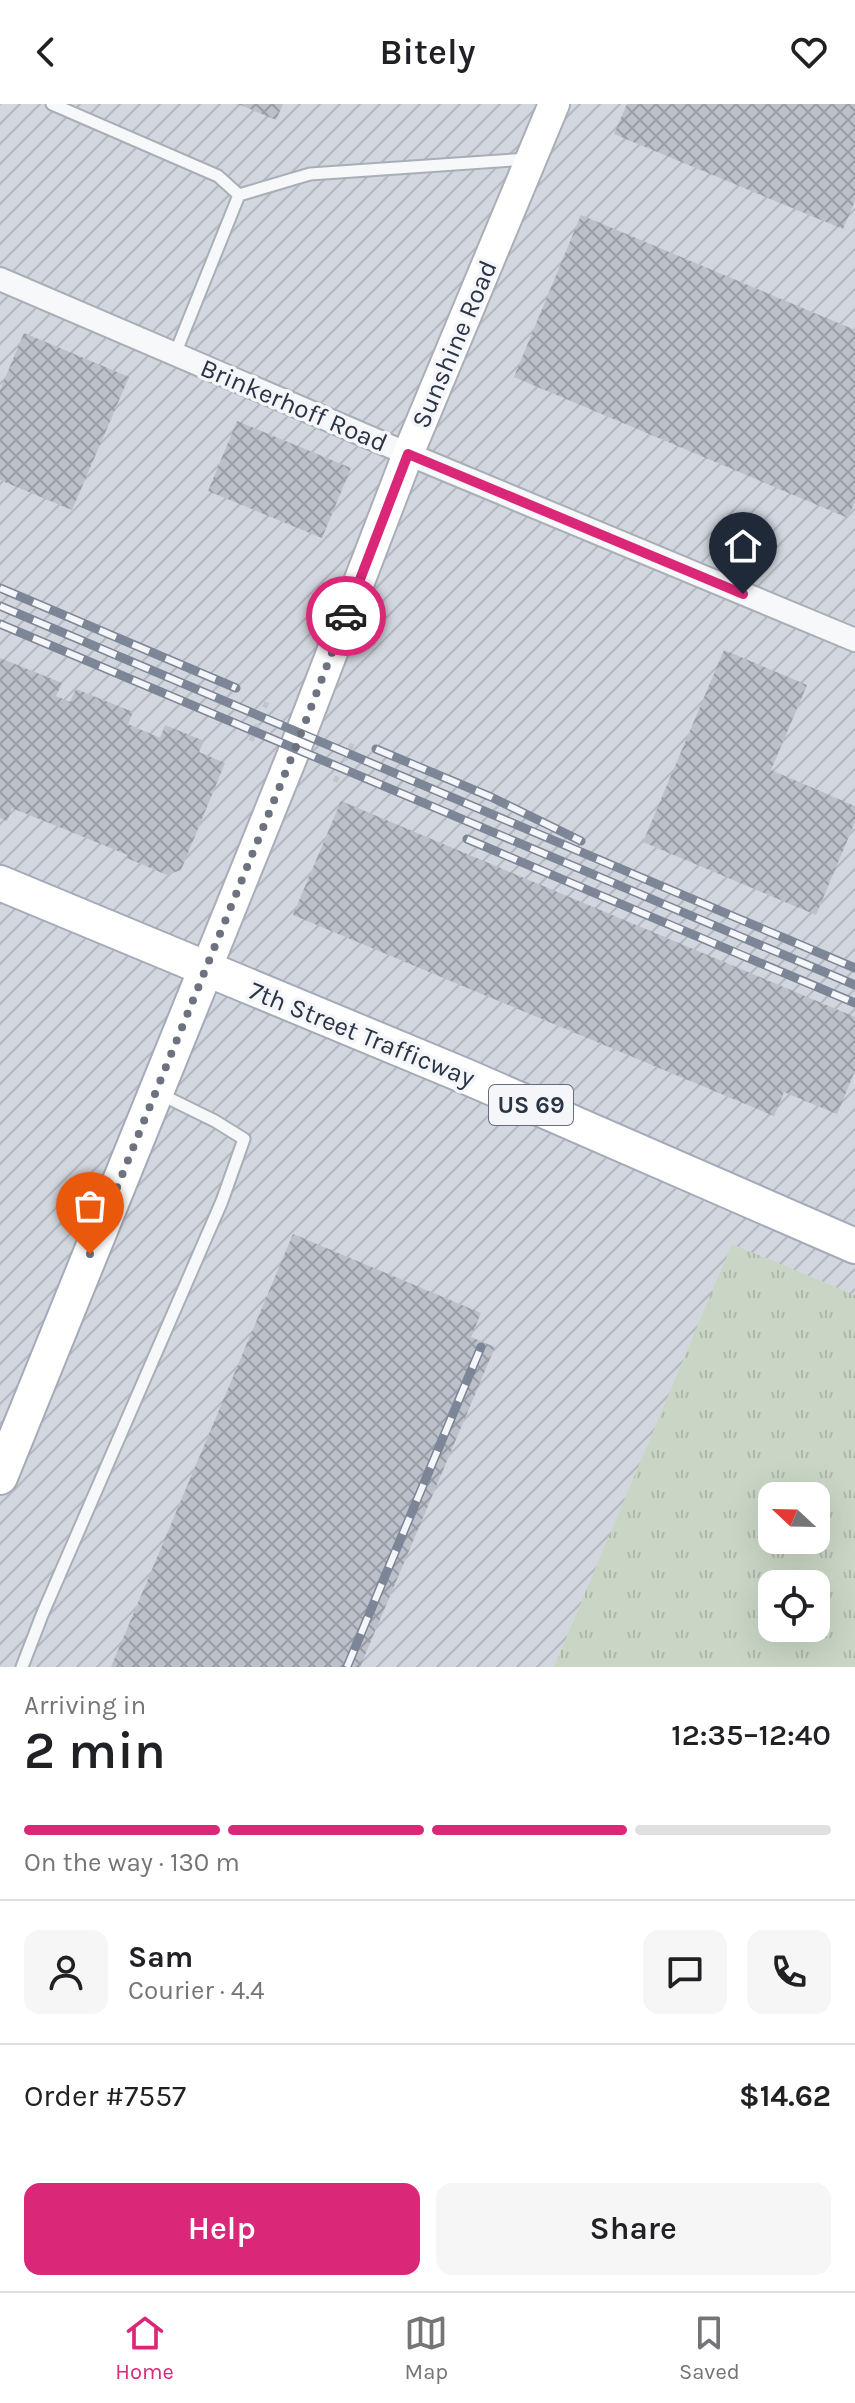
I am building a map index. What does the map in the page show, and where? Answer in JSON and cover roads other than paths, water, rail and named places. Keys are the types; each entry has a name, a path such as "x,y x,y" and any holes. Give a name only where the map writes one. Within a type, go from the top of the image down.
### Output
{"main road":[{"name":"Sunshine Road","path":"0,1477 295,749 408,454 554,104"},
{"name":"7th Street Trafficway","path":"0,883 479,1082 855,1246"}],"street":[{"name":"Brinkerhoff Road","path":"0,279 408,454 855,640"}],"lane":[{"path":"52,104 218,176 239,195"},
{"path":"239,195 310,174 531,158"},
{"path":"175,354 239,195"},
{"path":"22,1667 222,1201 244,1139 156,1092"}],"railway":[{"path":"0,588 236,688"},
{"path":"0,606 855,968"},
{"path":"0,624 855,985"},
{"path":"376,749 491,797 581,841"},
{"path":"467,839 855,1003"},
{"path":"347,1667 481,1347"}]}
